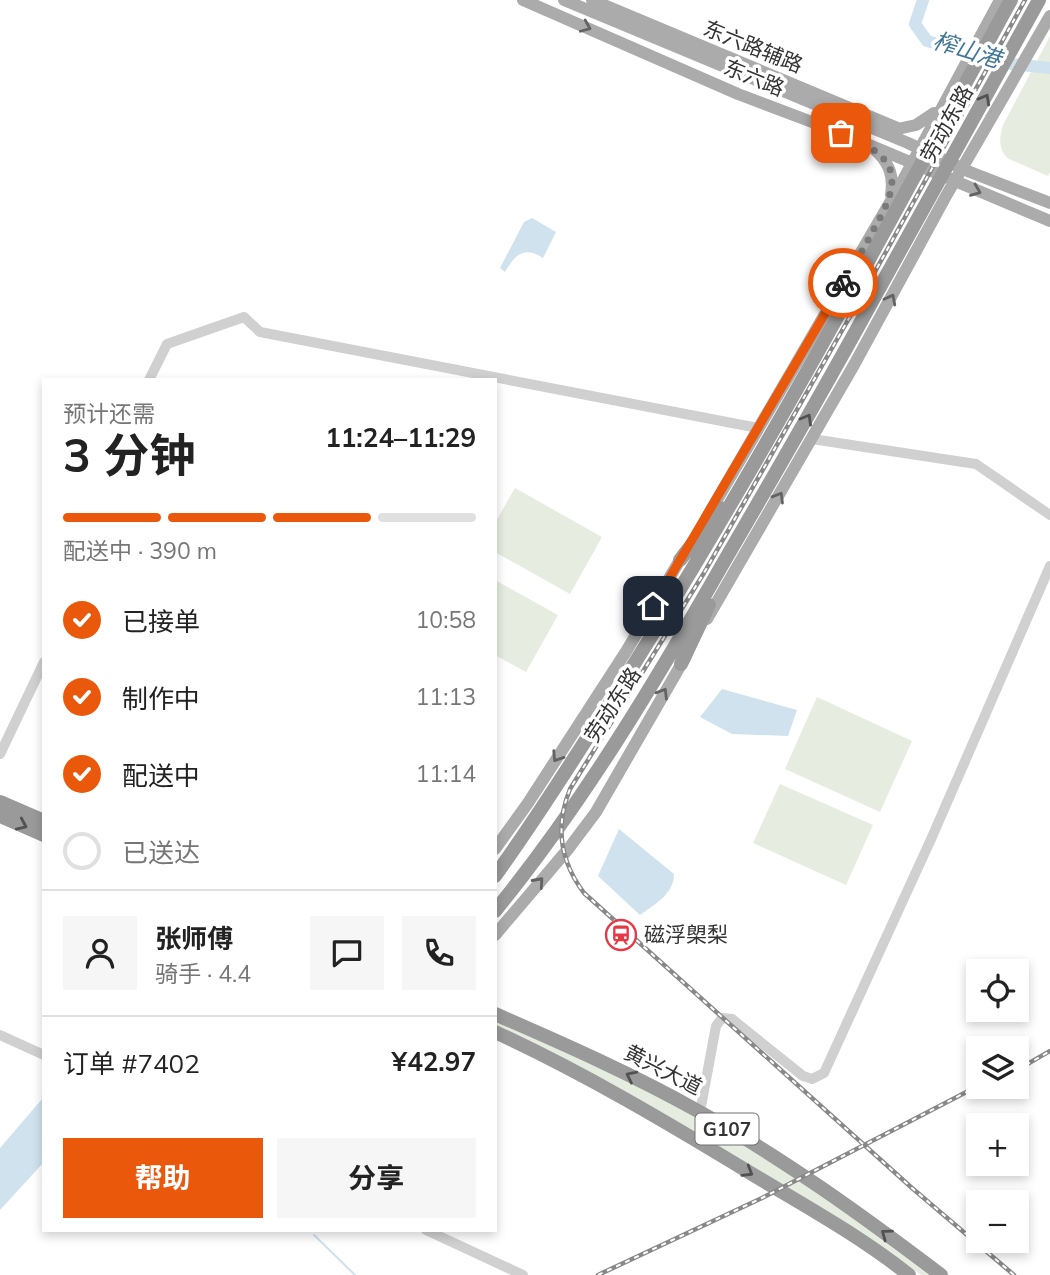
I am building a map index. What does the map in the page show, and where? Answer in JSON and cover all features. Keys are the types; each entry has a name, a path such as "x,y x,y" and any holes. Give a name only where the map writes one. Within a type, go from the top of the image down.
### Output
{"highway":[{"name":"劳动东路","path":"497,873 544,806 644,650 782,418 1011,0"},
{"name":"劳动东路","path":"497,908 546,845 635,712 769,485 1039,0"},
{"path":"680,561 724,504 782,418"},
{"path":"681,664 769,485"},
{"path":"0,802 42,820"},
{"path":"0,816 42,834"},
{"name":"黄兴大道","path":"497,1015 626,1074 700,1112 845,1204 941,1275"},
{"name":"黄兴大道","path":"497,1033 657,1117 816,1212 909,1275"}],"main road":[{"name":"东六路","path":"523,0 738,94 865,143 1050,221"},
{"name":"东六路","path":"564,0 872,128 962,169 1050,203"},
{"name":"东六路辅路","path":"592,0 900,129"},
{"path":"497,846 622,659 888,205 1000,0"},
{"path":"497,932 569,848 596,812 812,439 954,182 1050,16"},
{"path":"872,128 900,129 923,122 943,103"},
{"path":"865,143 879,154 891,172 892,188 888,205"}],"street":[{"path":"150,378 167,344 244,317 260,332 758,428"},
{"path":"812,439 976,464 1050,515"},
{"path":"700,1112 716,1027 722,1018 732,1019 807,1079 817,1079 824,1073 932,837 1050,566"},
{"path":"0,754 42,666"},
{"path":"0,1035 42,1054"},
{"path":"430,1232 523,1275"}],"shaded area":[{"path":"1050,36 1048,176 1009,159 1001,148 1000,139 1003,125"},
{"path":"515,488 602,537 570,594 497,553 497,520"},
{"path":"497,581 558,615 526,672 497,656"},
{"path":"817,697 912,741 880,812 785,769"},
{"path":"780,784 873,825 846,885 753,843"},
{"path":"497,1022 637,1085 715,1127 809,1188 929,1275 921,1275 867,1239 497,1027"}],"water":[{"path":"532,218 556,232 543,258 526,252 517,256 505,272 500,268 524,222"},
{"path":"722,689 797,710 788,736 732,734 700,717"},
{"path":"619,829 674,874 667,893 640,915 598,876"},
{"path":"42,1099 42,1164 0,1210 0,1148"}],"waterway":[{"name":"榨山港","path":"923,0 915,24 927,41 1003,63 1050,68"},
{"path":"314,1235 355,1275"}],"railway":[{"path":"1014,1275 912,1188 584,893 565,856 562,816 570,789 704,573 856,306 1025,0"},
{"path":"1029,1063 1050,1051"},
{"path":"598,1275 762,1198 966,1092"}],"way so far":[{"path":"841,133 865,143 879,154 889,166 893,180 888,205 843,283"}],"place":[{"name":"磁浮㮾梨","path":"621,935"}],"route":[{"path":"653,606 843,283"}]}
